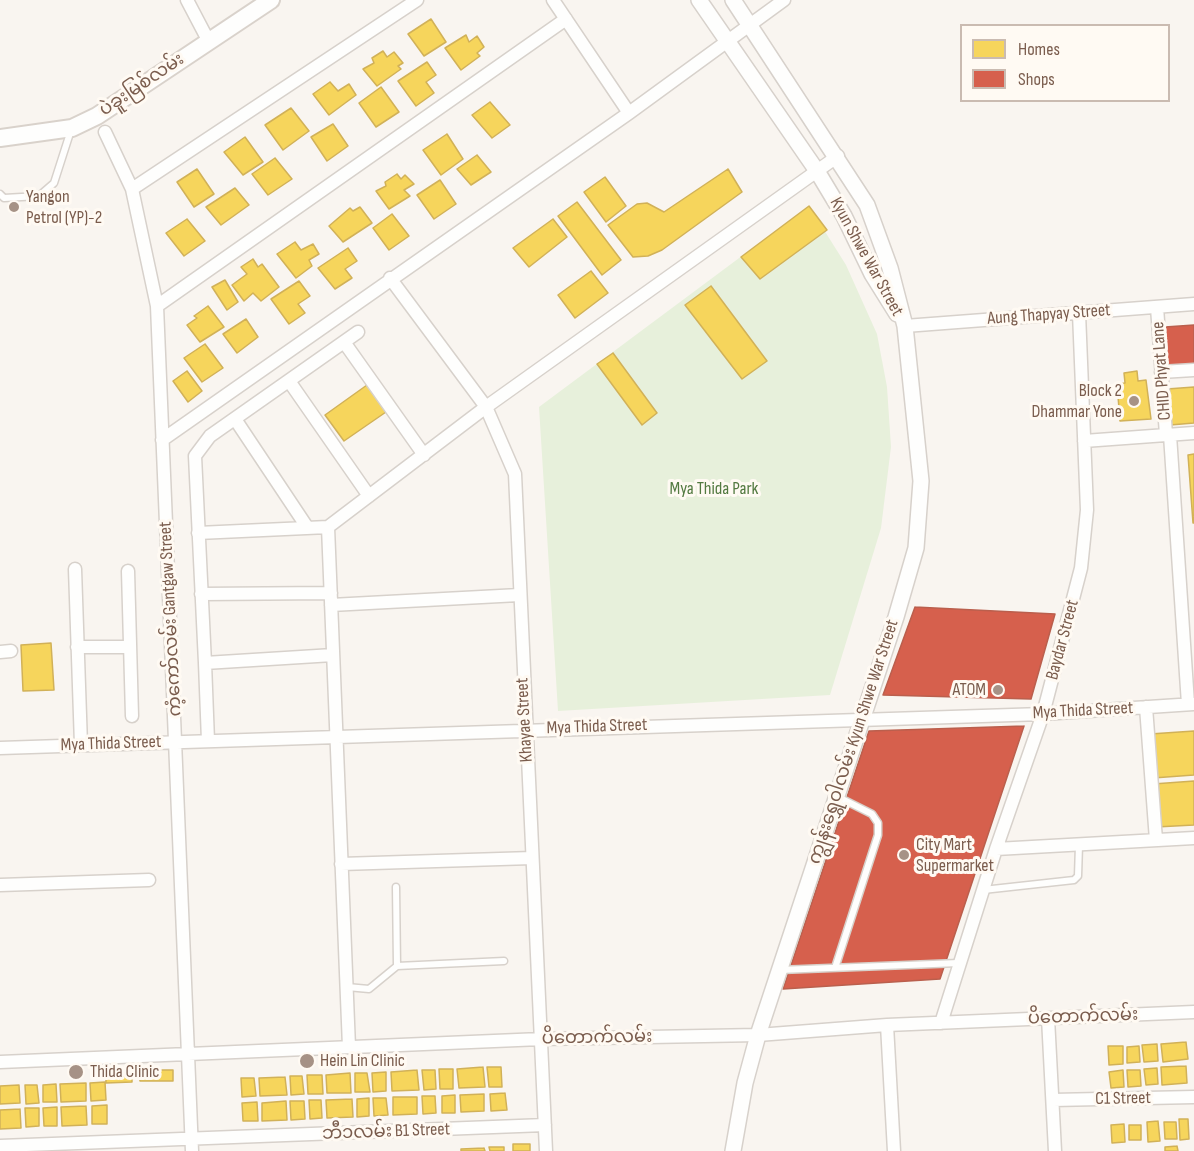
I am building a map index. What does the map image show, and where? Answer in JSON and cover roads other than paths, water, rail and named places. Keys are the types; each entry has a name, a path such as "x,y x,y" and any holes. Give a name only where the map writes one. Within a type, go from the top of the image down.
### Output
{"main road":[{"name":"ပဲခူးမြစ်လမ်း","path":"0,138 72,128 97,116 271,0"}],"street":[{"path":"187,0 208,40"},
{"path":"132,189 417,0"},
{"path":"553,0 629,113"},
{"name":"Kyun Shwe War Street","path":"699,0 817,171 844,216 872,274 905,326"},
{"name":"Kyun Shwe War Street","path":"734,0 838,156 867,205 890,268 905,326"},
{"path":"162,440 390,278 629,113 784,0"},
{"path":"157,306 566,19"},
{"name":"ကံ့ကော်လမ်း Gantgaw Street","path":"105,132 132,189 157,306 177,742 191,1145"},
{"path":"198,533 328,527 486,407 838,156"},
{"name":"Khayae Street","path":"390,278 486,407 515,474 546,1151"},
{"name":"Aung Thapyay Street","path":"905,326 1194,304"},
{"name":"CHID Phyat Lane","path":"1157,307 1191,704"},
{"name":"Baydar Street","path":"940,1023 996,849 1043,714 1082,568 1087,510 1080,313"},
{"name":"ကျွန်းရွှေဝါလမ်း Kyun Shwe War Street","path":"733,1151 745,1083 758,1035 896,617 916,548 921,481 905,326"},
{"path":"208,741 195,456 210,436 358,333"},
{"path":"344,342 424,455"},
{"path":"1164,372 1194,370"},
{"path":"289,381 369,496"},
{"path":"235,419 307,527"},
{"path":"1084,441 1194,433"},
{"path":"328,527 349,1047"},
{"path":"75,569 81,745"},
{"path":"128,571 132,716"},
{"path":"201,594 331,599 519,595"},
{"path":"77,647 130,647"},
{"path":"205,663 333,655"},
{"name":"Mya Thida Street","path":"0,748 525,729 1043,714 1191,704"},
{"path":"1146,707 1156,840"},
{"path":"996,849 1194,838"},
{"path":"341,864 532,858"},
{"path":"0,885 149,880"},
{"name":"ပိတောက်လမ်း","path":"0,1062 541,1039 758,1035 887,1025 1194,1012"},
{"path":"1048,1018 1055,1151"},
{"path":"887,1025 894,1151"},
{"name":"C1 Street","path":"1053,1100 1194,1097"},
{"name":"ဘီ၁လမ်း B1 Street","path":"0,1146 191,1145 545,1125"}],"lane":[{"path":"0,194 4,198 39,196 54,183 72,128"},
{"path":"835,968 878,835 878,823 872,814 836,796"},
{"path":"983,890 1074,880 1078,876 1079,844"},
{"path":"396,887 397,966"},
{"path":"346,987 369,989 397,966 504,961"},
{"path":"779,970 959,963"}],"place":[{"name":"Yangon Petrol (YP)-2","path":"14,207"},
{"name":"Block 2 Dhammar Yone","path":"1134,401"},
{"name":"ATOM","path":"998,690"},
{"name":"City Mart Supermarket","path":"904,855"},
{"name":"Hein Lin Clinic","path":"307,1061"},
{"name":"Thida Clinic","path":"76,1072"}],"park label":[{"name":"Mya Thida Park","path":"714,489"}]}
